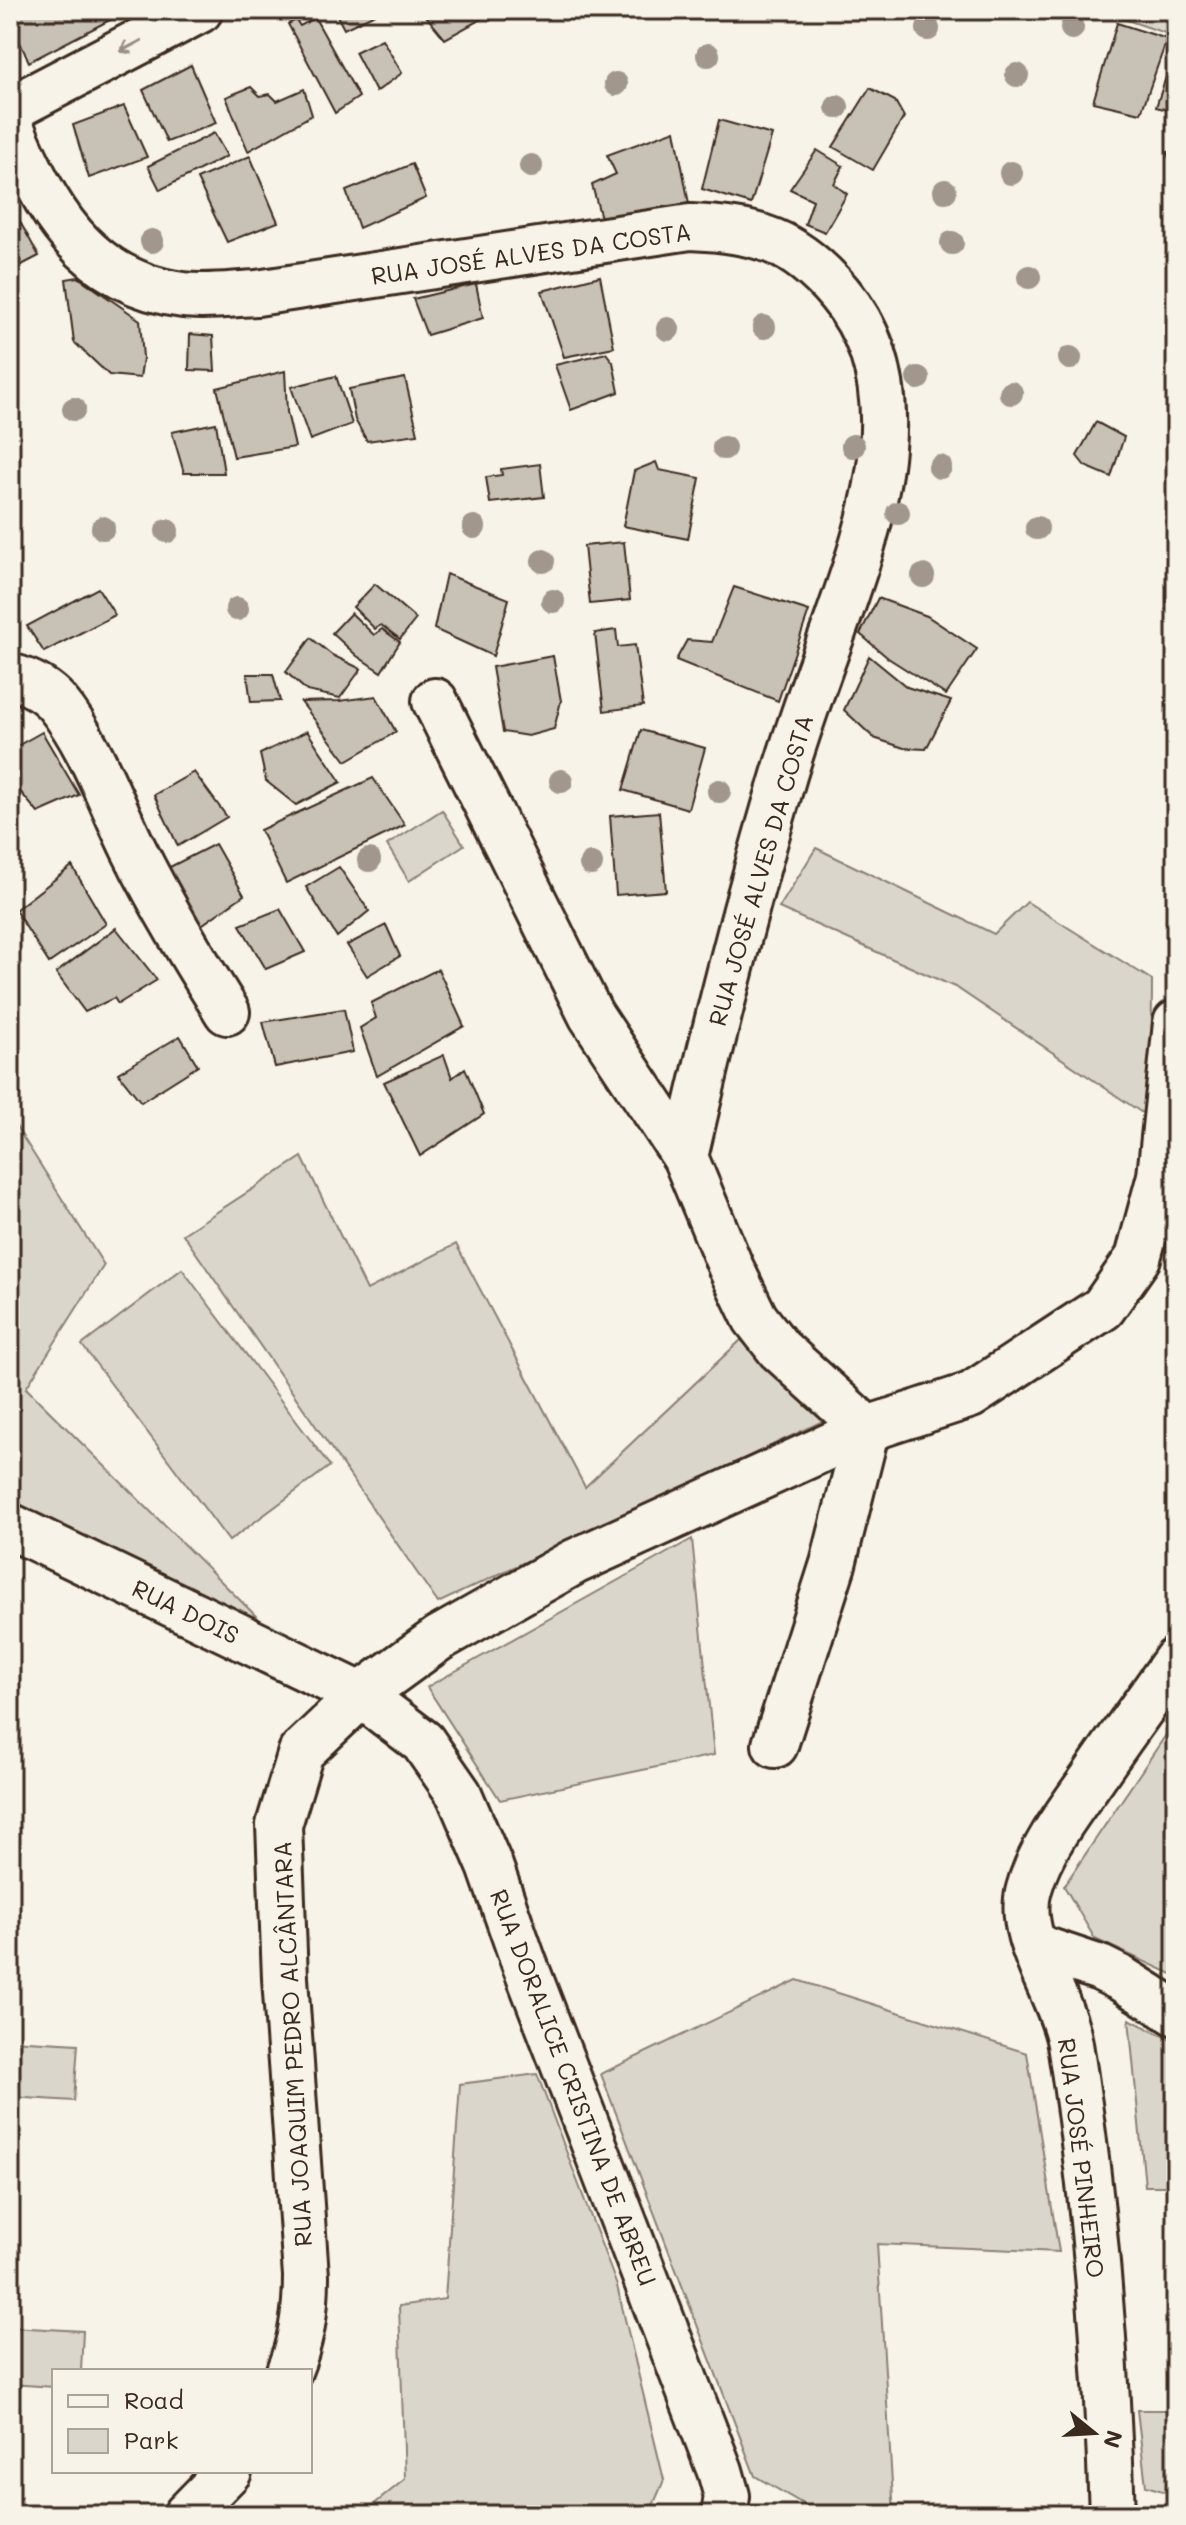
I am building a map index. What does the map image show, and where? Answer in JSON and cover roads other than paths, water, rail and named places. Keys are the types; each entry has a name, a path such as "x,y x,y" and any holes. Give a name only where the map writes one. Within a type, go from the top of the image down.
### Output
{"street":[{"path":"10,109 200,10"},
{"name":"RUA JOSÉ ALVES DA COSTA","path":"10,124 21,185 87,251 112,271 151,288 185,296 257,293 690,227 732,229 768,238 800,256 825,277 851,307 867,337 880,376 883,460 876,501 791,751 761,854 721,1000 685,1157"},
{"path":"10,676 46,692 71,723 143,866 227,1012"},
{"path":"435,701 591,1015 685,1157 755,1318 779,1349 867,1429 833,1564 775,1745"},
{"name":"RUA JOAQUIM PEDRO ALCÂNTARA","path":"290,2369 299,2349 306,2308 306,2276 285,1978 279,1825 301,1752 361,1695 438,1639 574,1562 867,1429 971,1395 1103,1308 1138,1258 1160,1176 1176,1023"},
{"name":"RUA DOIS","path":"10,1526 361,1695"},
{"name":"RUA JOSÉ PINHEIRO","path":"1112,2515 1107,2374 1083,2128 1068,2032 1025,1917 1029,1888 1051,1842 1176,1660"},
{"name":"RUA DORALICE CRISTINA DE ABREU","path":"361,1695 423,1742 459,1794 490,1866 523,1960 720,2471 727,2496 724,2515"},
{"path":"1034,1946 1122,1979 1176,2013"},
{"path":"186,2515 227,2473"}]}
